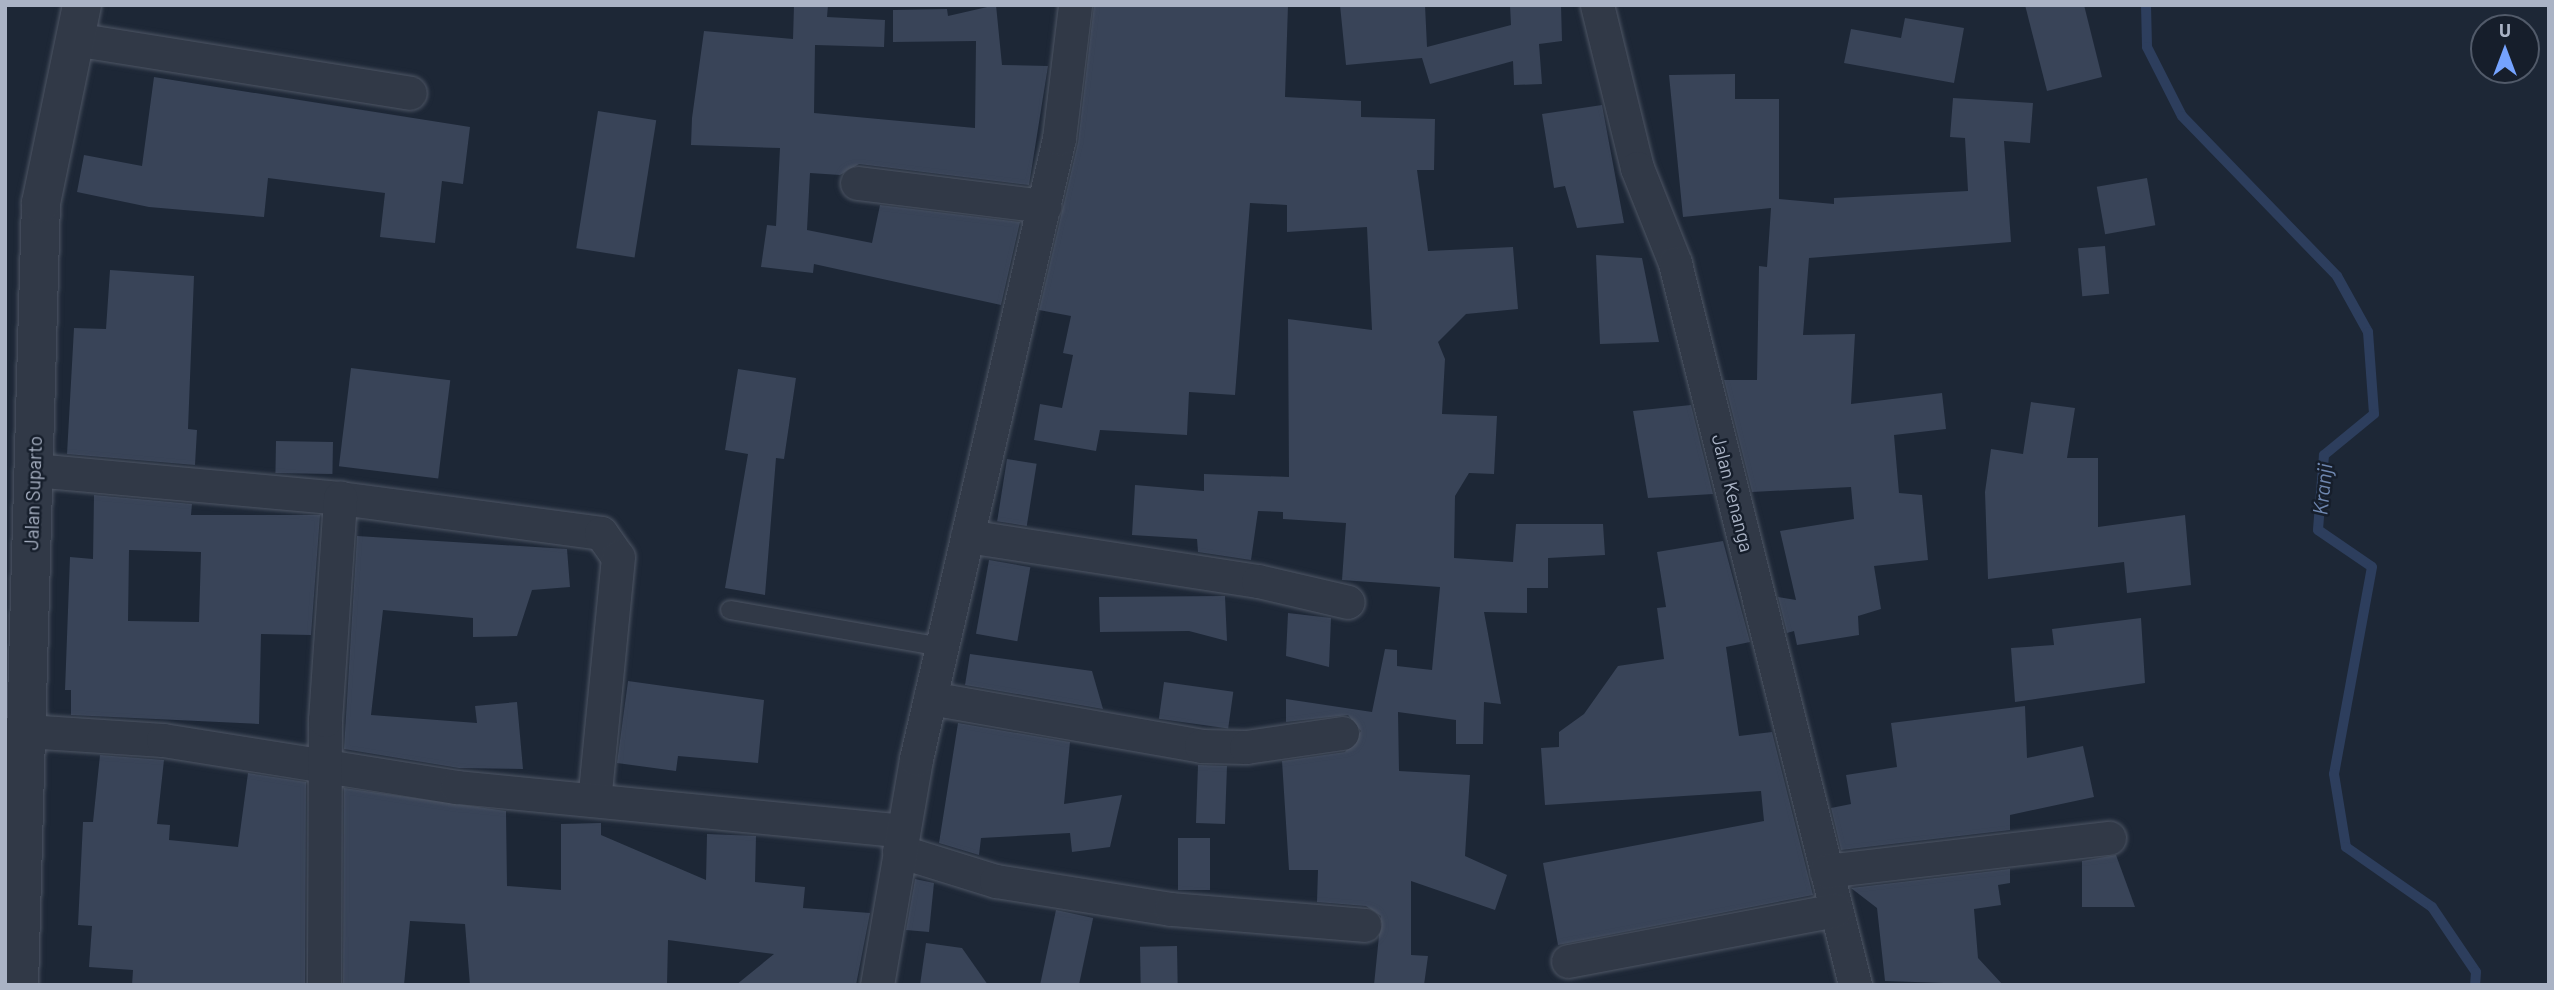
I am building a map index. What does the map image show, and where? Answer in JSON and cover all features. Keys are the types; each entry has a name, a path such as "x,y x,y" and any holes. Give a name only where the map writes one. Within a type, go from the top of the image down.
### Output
{"street":[{"path":"877,985 901,841 930,698 1045,206 1075,5"},
{"name":"Jalan Kenanga","path":"1597,5 1637,167 1675,263 1835,910 1856,985"},
{"path":"78,22 410,93"},
{"name":"Jalan Suparto","path":"19,985 41,203 78,22"},
{"path":"857,183 1045,206"},
{"path":"34,470 340,498 580,527 612,541 618,557 594,800"},
{"path":"324,985 325,765 340,498"},
{"path":"967,536 1258,581 1348,602"},
{"path":"930,698 1200,746 1247,747 1342,733"},
{"path":"26,731 163,740 325,765 901,841 996,881 1158,907 1364,925"},
{"path":"1826,871 2109,838"},
{"path":"1568,961 1835,910"}],"lane":[{"path":"730,610 942,647"}],"building":[{"path":"794,5 828,5 827,17 885,20 884,47 815,45 814,113 975,128 976,41 893,42 893,10 947,9 948,16 996,5 1002,65 1048,66 1029,185 859,164 840,175 810,173 807,230 872,243 880,205 1020,222 1001,305 814,264 813,273 761,267 767,225 776,226 780,148 691,145 692,118 704,31 793,39"},
{"path":"1094,5 1288,5 1285,97 1361,101 1361,117 1435,119 1434,170 1417,170 1428,251 1513,247 1518,309 1466,314 1438,342 1445,359 1442,414 1497,416 1494,474 1469,473 1455,496 1454,558 1513,562 1516,524 1603,524 1605,555 1548,558 1548,588 1527,588 1527,613 1484,612 1501,704 1484,702 1483,744 1456,744 1456,720 1398,712 1399,771 1470,775 1465,856 1507,875 1495,910 1411,881 1411,955 1428,956 1424,985 1374,985 1381,916 1366,906 1317,902 1318,870 1289,870 1282,761 1345,752 1361,731 1348,715 1286,722 1286,699 1372,712 1385,649 1397,650 1397,666 1432,670 1440,587 1342,580 1346,523 1283,519 1283,512 1258,511 1251,560 1198,552 1197,539 1132,535 1135,485 1204,491 1204,474 1289,477 1288,319 1372,330 1367,227 1287,232 1287,205 1250,203 1235,395 1189,392 1187,435 1100,430 1096,451 1034,440 1040,404 1062,408 1073,355 1063,353 1071,316 1039,310 1078,142"},
{"path":"1340,5 1425,5 1427,47 1511,25 1510,5 1561,5 1562,41 1539,44 1542,84 1514,85 1513,61 1430,84 1422,58 1346,65"},
{"path":"2025,5 2084,5 2102,77 2047,91"},
{"path":"1905,18 1964,28 1954,83 1844,63 1851,29 1901,38"},
{"path":"1735,74 1735,99 1779,99 1779,199 1834,204 1834,198 1968,191 1965,138 1950,137 1953,98 2033,103 2030,143 2004,141 2011,242 1809,258 1803,335 1855,334 1851,404 1942,393 1946,429 1894,435 1899,493 1922,495 1928,560 1874,566 1881,609 1858,616 1859,635 1797,645 1794,631 1787,633 1778,597 1796,600 1780,531 1854,519 1851,487 1752,492 1724,380 1757,380 1759,266 1767,267 1771,208 1683,217 1669,75"},
{"path":"154,77 470,127 463,184 442,181 435,243 380,237 385,193 268,178 264,217 149,207 77,192 84,155 142,166"},
{"path":"1602,105 1624,223 1577,228 1565,186 1554,188 1542,114"},
{"path":"598,111 656,120 635,258 576,248"},
{"path":"2147,178 2155,225 2105,234 2097,187"},
{"path":"2105,246 2109,294 2082,296 2078,248"},
{"path":"1596,255 1642,258 1659,342 1600,344"},
{"path":"110,270 194,276 188,429 197,430 195,465 67,454 74,328 106,329"},
{"path":"351,368 450,380 438,478 339,466"},
{"path":"738,369 796,378 784,459 776,458 765,595 725,588 748,454 725,450"},
{"path":"2031,402 2075,408 2067,458 2098,458 2098,527 2185,515 2191,585 2127,593 2124,562 1988,579 1985,492 1991,449 2023,454"},
{"path":"1691,405 1713,494 1648,498 1633,411"},
{"path":"276,441 333,442 332,474 275,473"},
{"path":"1007,459 1037,464 1027,526 997,521"},
{"path":"94,495 192,504 191,515 320,515 311,635 261,634 259,724 71,715 71,690 65,690 70,557 93,559","holes":["129,550 201,552 199,622 128,621"]},
{"path":"357,536 567,549 570,587 532,590 517,636 473,637 473,618 383,610 371,715 477,723 475,706 517,702 523,769 459,768 344,749"},
{"path":"1723,541 1750,642 1726,647 1739,736 1772,732 1813,895 1558,945 1543,863 1764,821 1761,791 1545,805 1541,748 1559,747 1559,732 1584,714 1618,666 1664,659 1657,608 1666,607 1657,552"},
{"path":"989,560 1030,567 1017,641 976,634"},
{"path":"1225,596 1227,641 1189,631 1100,632 1099,597"},
{"path":"1288,613 1331,618 1329,667 1286,656"},
{"path":"2141,618 2145,683 2015,702 2011,648 2054,645 2052,629"},
{"path":"970,654 1092,671 1103,709 965,685"},
{"path":"628,681 764,700 758,763 678,756 676,771 617,763"},
{"path":"1164,682 1233,692 1228,728 1159,719"},
{"path":"2025,706 2027,758 2083,746 2094,797 2010,815 2010,830 1841,850 1831,808 1851,804 1846,775 1897,767 1891,723"},
{"path":"958,723 1070,742 1064,804 1122,795 1110,847 1072,852 1070,833 981,838 979,855 939,843"},
{"path":"100,755 164,760 157,824 170,825 169,840 238,847 248,773 306,782 305,985 132,985 133,970 89,967 92,926 78,925 83,822 93,822"},
{"path":"1198,765 1227,766 1225,824 1196,823"},
{"path":"344,788 506,811 507,886 561,890 561,824 601,823 601,835 706,880 707,834 756,836 755,882 805,887 803,908 870,913 856,985 736,985 774,954 668,940 667,985 470,985 465,924 410,921 404,985 343,985"},
{"path":"1178,838 1210,838 1210,890 1178,890"},
{"path":"2116,855 2135,907 2082,907 2082,861"},
{"path":"2010,869 2010,883 1998,885 2001,905 1974,909 1978,958 2003,985 1885,981 1877,908 1851,888"},
{"path":"915,879 934,883 929,932 906,930"},
{"path":"1056,910 1093,918 1079,985 1040,985"},
{"path":"926,943 962,948 988,985 920,985"},
{"path":"1177,946 1178,985 1141,985 1140,947"}],"waterway":[{"name":"Kranji","path":"2146,5 2147,47 2182,116 2337,276 2368,332 2374,414 2324,455 2318,530 2372,567 2334,774 2346,847 2432,907 2476,972 2475,985"}]}
